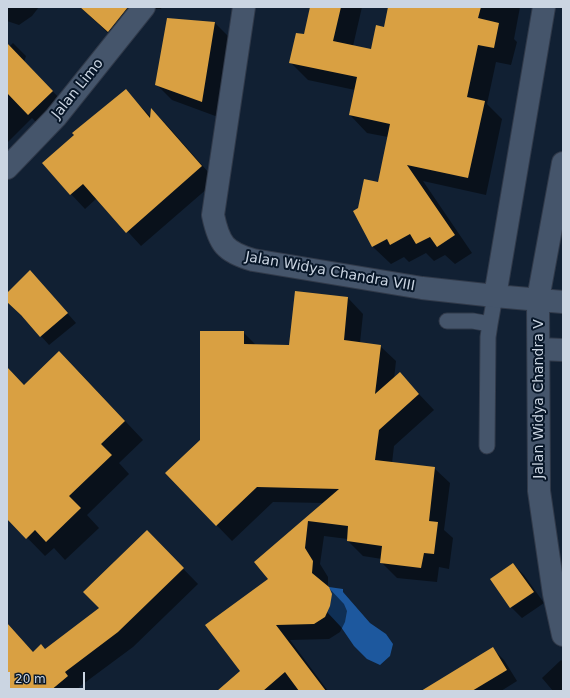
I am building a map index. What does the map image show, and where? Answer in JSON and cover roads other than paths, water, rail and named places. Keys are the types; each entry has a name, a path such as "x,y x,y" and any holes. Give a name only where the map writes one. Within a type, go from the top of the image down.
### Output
{"street":[{"name":"Jalan Limo","path":"7,168 56,117 144,7"},
{"name":"Jalan Widya Chandra VIII","path":"244,7 213,215 217,233 228,250 239,256 253,260 422,288 563,302"},
{"path":"495,296 544,7"},
{"name":"Jalan Widya Chandra V","path":"563,163 538,299 539,491 554,594 563,635"},
{"path":"539,349 563,350"}],"lane":[{"path":"487,446 488,337 495,296"},
{"path":"447,321 473,321 490,324"}],"water":[{"path":"329,587 343,589 343,592 370,623 386,634 393,644 390,656 380,665 367,659 354,646 341,627 327,612"}]}
